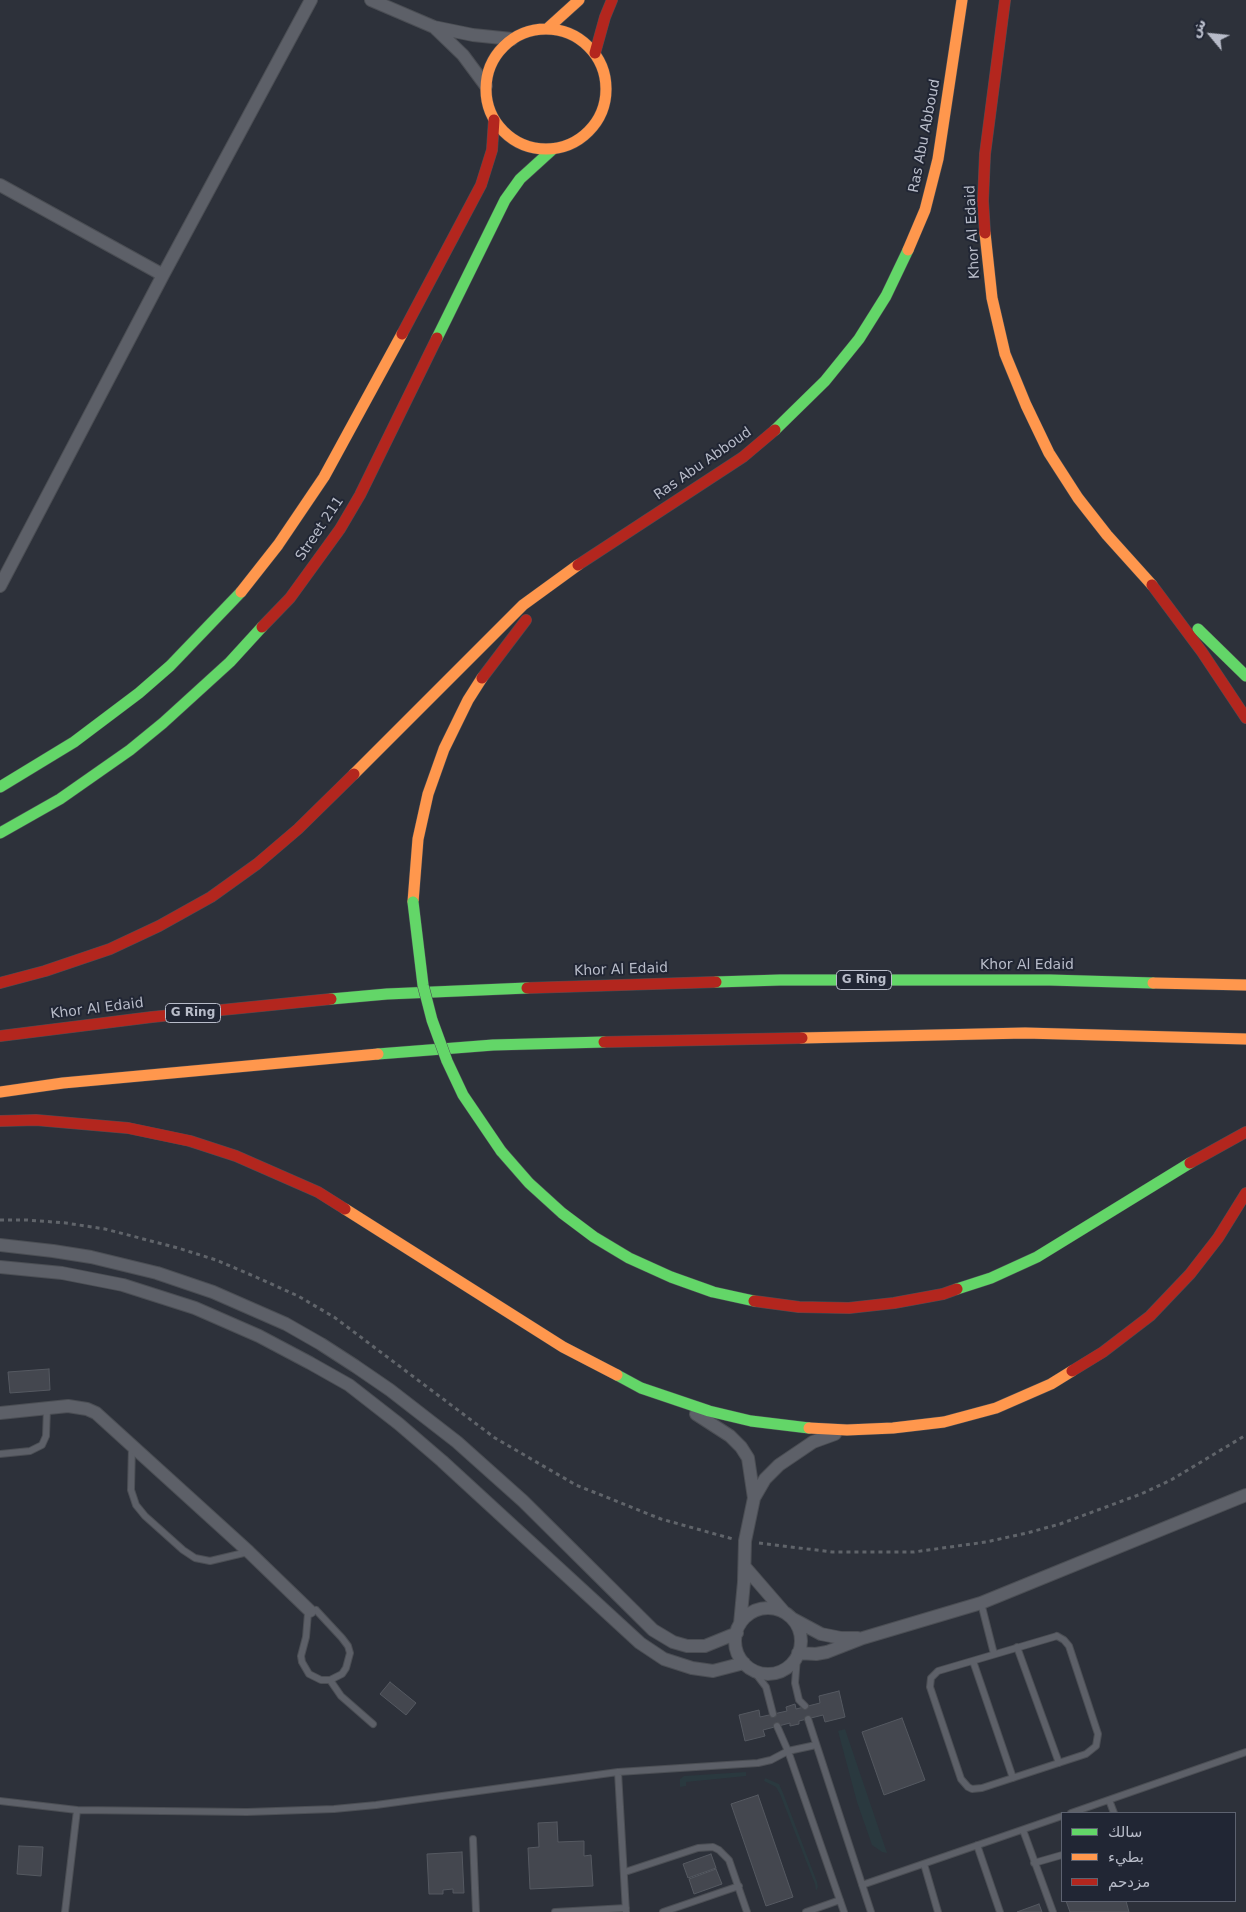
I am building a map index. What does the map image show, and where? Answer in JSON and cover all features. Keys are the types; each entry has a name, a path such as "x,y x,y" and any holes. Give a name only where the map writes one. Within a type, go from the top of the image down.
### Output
{"main road":[{"path":"548,28 578,0"},
{"path":"595,53 612,0"},
{"name":"Ras Abu Abboud","path":"578,565 743,457 782,424 825,381 859,339 886,296 925,210 938,158 953,70 962,0"},
{"name":"Khor Al Edaid","path":"1005,0 986,154 983,201 992,298 1005,354 1026,405 1049,452 1078,498 1152,585"},
{"path":"548,28 574,35 586,43 595,53 603,68 606,96 599,118 584,136 575,142 553,149 542,150 519,144 501,129 494,120 488,104 486,86 491,65 496,55 512,39 529,31 548,28"},
{"name":"Street 211","path":"0,787 74,742 152,682 199,638 254,578 324,477 481,185 492,150 494,120"},
{"name":"Street 211","path":"0,832 74,790 136,744 230,662 290,598 340,529 360,495 505,200 520,178 553,149"},
{"path":"578,565 520,627 492,663 468,700 448,741 428,794 418,839 413,902 423,985 432,1020 447,1061 463,1095 501,1151 529,1183 562,1213 629,1258 671,1277 713,1292 760,1302 799,1307 849,1308 944,1294 992,1278 1037,1256 1168,1176 1246,1132"},
{"path":"0,983 45,971 110,949 159,926 211,897 250,870 298,829 523,605 578,565"},
{"path":"1152,585 1246,676"},
{"path":"1152,585 1202,652 1246,718"},
{"name":"Khor Al Edaid","path":"0,1036 152,1017 387,994 482,989 799,980 1050,980 1246,985"},
{"path":"0,1092 63,1083 289,1061 493,1045 1025,1033 1246,1039"},
{"path":"0,1121 36,1120 128,1128 190,1141 236,1156 318,1192 355,1213 563,1348 641,1388 676,1401 751,1421 793,1427 847,1430 893,1428 944,1422 996,1408 1051,1384 1103,1352 1150,1316 1190,1274 1218,1238 1246,1193"}],"street":[{"path":"0,586 163,275 311,0"},
{"path":"371,0 434,26 473,35 512,39"},
{"path":"434,26 463,55 486,86"},
{"path":"0,186 163,275"},
{"path":"0,1245 91,1257 157,1273 213,1292 286,1324 321,1344 390,1390 457,1442 523,1501 653,1630 673,1642 688,1646 705,1646 738,1629 744,1618 756,1610 771,1608 788,1615 809,1629 829,1636 863,1638"},
{"path":"0,1267 62,1273 123,1285 195,1308 259,1336 310,1363 349,1385 399,1424 449,1467 640,1643 664,1659 692,1668 713,1671 749,1666"},
{"path":"676,1401 730,1436 741,1447 748,1458 754,1498"},
{"path":"0,1413 68,1406 87,1409 104,1418 310,1611"},
{"path":"745,1567 788,1615 800,1635 798,1655 785,1669 778,1672 761,1673 749,1666 736,1649 748,1518 754,1498 765,1480 779,1465 813,1442 847,1430"},
{"path":"798,1655 827,1652 863,1638 981,1603 1246,1495"}],"lane":[{"path":"0,1454 30,1451 42,1445 46,1436 47,1408"},
{"path":"132,1444 131,1490 136,1505 151,1521 183,1550 202,1560 218,1560 249,1552"},
{"path":"981,1603 994,1654"},
{"path":"316,1610 348,1646 349,1661 346,1668 342,1674 330,1680 322,1680 309,1674 302,1662 301,1656 306,1637 307,1616 310,1611 316,1610"},
{"path":"1057,1636 1069,1646 1098,1738 1096,1746 1090,1752 1013,1778 972,1789 964,1783 930,1687 931,1678 938,1671 1017,1647 1057,1636"},
{"path":"1017,1647 1058,1763"},
{"path":"798,1655 795,1674 797,1692 799,1700 804,1706"},
{"path":"973,1661 1013,1778"},
{"path":"749,1666 766,1687 773,1714"},
{"path":"330,1680 341,1696 373,1724"},
{"path":"808,1719 871,1912"},
{"path":"777,1726 788,1752 844,1912"},
{"path":"0,1801 77,1810 247,1812 334,1809 618,1772 758,1763 771,1760 788,1752 816,1745"},
{"path":"1074,1812 1246,1752"},
{"path":"555,1912 626,1910 618,1772"},
{"path":"1109,1800 1114,1812"},
{"path":"64,1912 77,1810"},
{"path":"862,1885 1061,1816"},
{"path":"1023,1830 1053,1912"},
{"path":"473,1839 476,1912"},
{"path":"977,1845 1000,1912"},
{"path":"625,1872 698,1848 713,1847 720,1850 729,1860 747,1912"},
{"path":"1034,1863 1061,1855"},
{"path":"924,1864 938,1912"},
{"path":"664,1912 739,1886"},
{"path":"806,1912 840,1900"}],"path":[{"path":"0,1220 66,1223 105,1229 216,1260 256,1277 298,1296 334,1317 488,1433 576,1485 661,1519 698,1531 745,1542 832,1552 914,1552 1027,1533 1068,1521 1141,1494 1171,1480 1246,1435"}],"shaded area":[{"path":"845,1729 887,1853 872,1845 857,1802 838,1731"},
{"path":"746,1772 746,1776 686,1782 686,1786 680,1787 680,1779 684,1776"},
{"path":"765,1778 779,1784 817,1882 818,1887 816,1891 780,1794 776,1787 764,1781"}],"building":[{"path":"49,1369 50,1390 10,1393 8,1372"},
{"path":"390,1682 416,1703 406,1715 380,1694"},
{"path":"839,1691 845,1717 825,1722 823,1715 799,1721 799,1724 790,1726 790,1723 763,1730 765,1736 745,1741 739,1715 759,1710 760,1717 787,1711 786,1707 795,1704 796,1709 820,1703 819,1696"},
{"path":"902,1718 925,1780 884,1795 862,1732"},
{"path":"758,1795 793,1897 766,1906 731,1804"},
{"path":"557,1822 558,1842 584,1841 584,1856 591,1855 593,1886 530,1889 528,1848 539,1847 538,1823"},
{"path":"19,1846 43,1847 41,1876 17,1874"},
{"path":"462,1852 464,1893 453,1893 453,1889 443,1890 443,1894 429,1894 427,1854"},
{"path":"711,1854 716,1868 688,1878 683,1864"},
{"path":"716,1869 722,1884 694,1894 689,1879"},
{"path":"1066,1902 1126,1902 1129,1912 1070,1912"},
{"path":"1039,1904 1042,1912 1017,1912"}],"traffic: fast":[{"path":"437,338 505,200 520,179 553,149"},
{"path":"775,430 825,381 859,339 886,296 908,250"},
{"path":"0,787 74,742 139,693 170,666 241,592"},
{"path":"0,833 60,799 130,750 163,723 230,662 262,627"},
{"path":"1198,629 1246,676"},
{"path":"413,902 423,985 432,1020 447,1061 463,1095 501,1151"},
{"path":"716,982 780,980 1050,980 1153,983"},
{"path":"331,999 387,994 527,988"},
{"path":"378,1054 493,1045 604,1042"},
{"path":"501,1151 529,1183 562,1213 594,1237 629,1258 671,1277 713,1292 754,1301"},
{"path":"957,1289 991,1278 1037,1257 1190,1163"},
{"path":"617,1375 641,1388 709,1411 751,1421 809,1428"}],"traffic: slow":[{"path":"548,28 579,0"},
{"path":"908,250 925,210 938,159 962,0"},
{"path":"546,29 569,33 589,46 602,66 606,89 602,112 589,132 569,145 546,149 523,145 503,132 490,112 486,89 490,66 503,46 523,33 546,29"},
{"path":"985,233 992,298 1005,354 1026,405 1049,453 1078,498 1107,535 1152,585"},
{"path":"241,592 278,545 324,477 402,334"},
{"path":"354,774 523,605 578,565"},
{"path":"413,902 418,839 428,794 444,749 468,700 482,678"},
{"path":"1153,983 1246,985"},
{"path":"802,1038 1025,1033 1246,1039"},
{"path":"0,1092 63,1083 378,1054"},
{"path":"345,1209 563,1347 617,1375"},
{"path":"809,1428 847,1430 893,1428 944,1422 996,1408 1051,1384 1072,1371"}],"traffic: jam":[{"path":"595,53 612,0"},
{"path":"985,233 983,201 985,154 1005,0"},
{"path":"402,334 481,185 492,150 494,120"},
{"path":"262,627 290,598 340,529 360,495 437,338"},
{"path":"578,565 743,457 775,430"},
{"path":"1152,585 1202,652 1246,718"},
{"path":"482,678 526,620"},
{"path":"0,983 45,971 110,949 159,926 211,897 257,864 298,829 354,774"},
{"path":"527,988 716,982"},
{"path":"0,1036 152,1017 331,999"},
{"path":"604,1042 802,1038"},
{"path":"0,1121 36,1120 128,1128 190,1141 236,1156 318,1192 345,1209"},
{"path":"1190,1163 1246,1132"},
{"path":"1072,1371 1103,1352 1150,1316 1190,1274 1218,1238 1246,1193"},
{"path":"754,1301 799,1307 849,1308 894,1303 943,1294 957,1289"}]}
